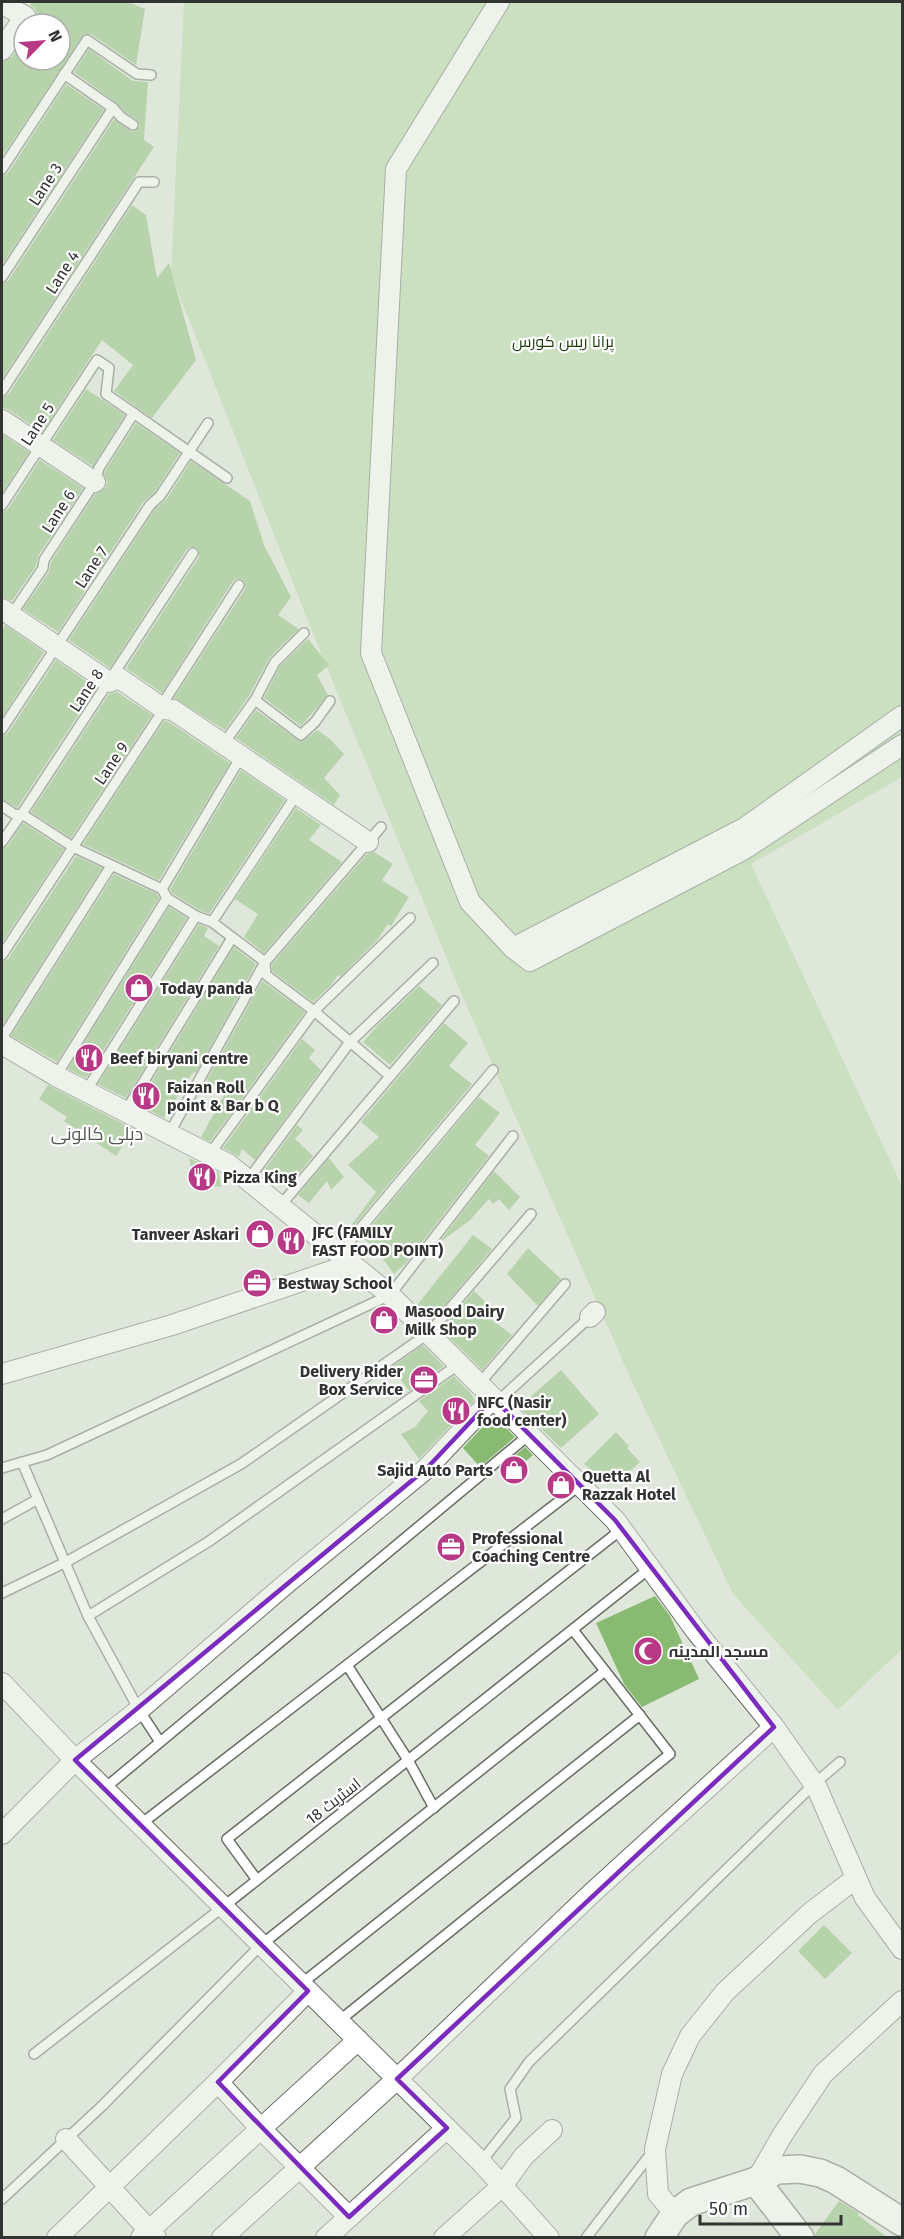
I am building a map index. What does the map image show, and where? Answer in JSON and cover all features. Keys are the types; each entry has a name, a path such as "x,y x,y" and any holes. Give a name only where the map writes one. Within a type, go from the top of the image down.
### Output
{"street":[{"path":"499,2 396,169 371,653 470,902 513,948 530,961 743,850 903,745"},
{"path":"2,4 25,16 2,50"},
{"path":"2,420 95,482"},
{"path":"4,614 109,682 119,678 164,709 173,710 242,754 368,842"},
{"path":"513,948 746,827 903,716"},
{"path":"2,1044 56,1076 228,1164 390,1295 530,1434 622,1529 696,1631 774,1727 814,1784 865,1898 903,1949"},
{"path":"2,1374 172,1325 346,1259"},
{"path":"2,1834 75,1760 139,1710 287,1583 427,1468 495,1400"},
{"path":"2,1683 75,1760 481,2162 549,2238"},
{"path":"222,2238 397,2079 591,1894 774,1727"},
{"path":"675,2214 658,2194 655,2149 672,2074 690,2036 725,1992 809,1914 856,1878"},
{"path":"57,2238 218,2082 305,1987"},
{"path":"756,2181 783,2134 823,2074 903,2001"},
{"path":"66,2139 110,2186 148,2235 260,2128 358,2040"},
{"path":"218,2082 348,2217"},
{"path":"326,2238 447,2128"},
{"path":"444,2238 502,2186 524,2156 552,2130"},
{"path":"659,2238 675,2214 691,2202 756,2181 777,2170 800,2169 820,2173 836,2180 902,2221"},
{"path":"756,2181 800,2238"}],"lane":[{"path":"2,169 87,40 137,74 151,75"},
{"path":"64,74 133,125"},
{"name":"Lane 3","path":"2,278 113,108"},
{"name":"Lane 4","path":"2,391 139,182 154,182"},
{"name":"Lane 5","path":"2,505 97,360 109,368 106,394 134,413"},
{"path":"134,413 227,478"},
{"name":"Lane 6","path":"4,614 14,611 43,568 44,560 95,482 99,468 134,413"},
{"name":"Lane 7","path":"2,729 150,505 160,496 208,423"},
{"name":"Lane 8","path":"2,842 193,553"},
{"name":"Lane 9","path":"2,955 164,709 165,700 239,585"},
{"path":"224,743 255,700 274,662 304,633"},
{"path":"255,700 301,735 315,722 330,701"},
{"path":"56,1076 165,893 242,754"},
{"path":"212,922 297,793"},
{"path":"2,806 14,814 25,816 73,847 165,893 196,916 212,922 265,962 266,975 314,1011 390,1076"},
{"path":"169,1134 265,962 381,827"},
{"path":"2,1038 111,866"},
{"path":"86,1091 196,916"},
{"path":"209,1155 314,1011 410,918"},
{"path":"125,1112 232,938"},
{"path":"248,1180 350,1042 434,963"},
{"path":"280,1206 453,1001"},
{"path":"346,1259 493,1070"},
{"path":"2,1468 47,1455 390,1295 513,1136"},
{"path":"2,1593 66,1562 241,1464 429,1334 531,1214"},
{"path":"479,1384 565,1284"},
{"path":"495,1400 592,1314"},
{"path":"88,1616 208,1542 459,1364"},
{"path":"105,1788 530,1434"},
{"path":"22,1462 88,1616 139,1710 160,1742"},
{"path":"141,1824 580,1485"},
{"path":"2,1519 38,1499"},
{"path":"257,1880 227,1839 622,1529"},
{"name":"اسٹریٹ 18","path":"34,2054 650,1568"},
{"path":"339,2021 670,1754 573,1630"},
{"path":"347,1665 382,1717 434,1808"},
{"path":"2,2199 102,2106 261,1945 605,1671"},
{"path":"305,1987 640,1715"},
{"path":"481,2162 516,2118 510,2089 529,2062 814,1784 840,1762"},
{"path":"586,2238 655,2149"}],"highlighted area":[{"path":"493,1398 615,1520 774,1727 397,2079 447,2128 349,2217 218,2082 308,1991 75,1760 427,1468"}],"green space":[{"name":"پرانا ریس کورس","path":"184,2 902,2 902,777 751,864 902,1186 902,1649 838,1710 733,1594 633,1384 461,993 316,641 171,274"}],"building":[{"path":"32,2 128,2 145,9 136,65 91,34 84,34 72,52 72,12 36,12 30,5"},
{"path":"89,49 133,81 148,82 144,140 154,147 2,379 2,284 8,281 114,119 132,132 140,126 137,120 117,103 74,72"},
{"path":"12,57 12,72 59,72 2,157 2,62"},
{"path":"66,84 104,110 2,265 2,176 8,173"},
{"path":"132,205 146,215 157,278 169,263 196,360 152,418 114,391 133,365 102,340 42,432 9,410 2,408 2,398 8,395"},
{"path":"86,389 125,415 93,466 53,440"},
{"path":"136,423 180,453 155,492 144,501 58,632 23,609 49,572 51,562 95,494 105,488 107,482 105,471"},
{"path":"2,434 29,452 2,493"},
{"path":"40,460 83,488 38,556 36,566 12,601 2,597 2,512 8,509"},
{"path":"191,461 250,501 264,545 291,597 278,615 299,629 270,657 249,696 225,730 174,698 245,589 245,582 242,579 233,581 162,693 126,668 199,557 196,547 187,549 110,668 69,640 155,509 166,500"},
{"path":"5,625 44,652 2,718 2,630"},
{"path":"308,639 329,665 317,675 328,695 301,726 264,698 280,666"},
{"path":"56,660 96,688 17,808 2,799 2,736 8,733"},
{"path":"117,692 152,715 71,838 31,812 109,694"},
{"path":"256,710 299,741 305,740 317,730 329,738 344,754 324,778 340,795 334,805 236,738"},
{"path":"164,721 169,722 230,763 159,880 83,844"},
{"path":"241,770 285,800 209,914 172,893 170,889"},
{"path":"296,808 321,825 309,840 342,862 264,953 244,937 258,914 235,899"},
{"path":"23,823 64,849 2,943 2,849 8,846"},
{"path":"374,852 393,864 382,880 409,897 391,926 388,924 378,939 340,977 338,975 313,1002 272,971 272,964 367,854"},
{"path":"76,856 102,868 2,1026 2,962 8,959"},
{"path":"114,874 157,894 159,898 57,1062 11,1036"},
{"path":"169,907 187,918 86,1078 68,1069"},
{"path":"199,924 208,928 204,936 219,946 126,1098 98,1084"},
{"path":"234,947 256,964 196,1073 194,1072 188,1079 164,1118 138,1104"},
{"path":"262,981 305,1012 210,1142 201,1137 225,1093 207,1080"},
{"path":"419,986 442,1005 390,1065 363,1042"},
{"path":"444,1023 468,1043 449,1066 472,1084 352,1228 350,1227 376,1192 348,1165 379,1137 361,1122"},
{"path":"302,1039 315,1050 309,1058 321,1070 255,1160 242,1149 239,1157 223,1148"},
{"path":"48,1085 133,1129 116,1156 64,1121 67,1117 39,1099"},
{"path":"479,1097 500,1113 475,1145 489,1156 406,1263 394,1274 376,1249 362,1237"},
{"path":"297,1125 303,1130 295,1139 313,1156 287,1187 265,1169"},
{"path":"189,1158 219,1173 221,1187 195,1184"},
{"path":"329,1158 344,1177 331,1190 327,1181 309,1203 298,1195"},
{"path":"494,1171 520,1197 509,1210 499,1199 493,1204 489,1199 469,1221 439,1243"},
{"path":"473,1235 492,1249 432,1320 417,1305"},
{"path":"528,1248 561,1279 538,1306 507,1274"},
{"path":"474,1291 491,1308 487,1316 512,1335 482,1370 441,1329"},
{"path":"423,1345 444,1366 409,1391 392,1367"},
{"path":"561,1370 599,1414 561,1448 519,1407"},
{"path":"454,1376 475,1400 419,1459 401,1434 415,1427 428,1411 419,1401"},
{"path":"490,1419 495,1425 499,1421 515,1437 480,1467 463,1448"},
{"path":"616,1432 640,1462 628,1473 622,1473 610,1485 584,1464"},
{"path":"525,1447 533,1455 518,1468 511,1459"},
{"name":"مسجد المدینہ","path":"655,1596 670,1616 699,1679 642,1707 624,1684 596,1623"},
{"path":"824,1925 852,1953 825,1979 798,1951"},
{"path":"839,2201 859,2213 858,2215 888,2238 815,2238 815,2234"}],"place":[{"name":"Today panda","path":"139,988"},
{"name":"Beef biryani centre","path":"89,1058"},
{"name":"Faizan Roll point & Bar b Q","path":"146,1096"},
{"name":"Pizza King","path":"202,1177"},
{"name":"Tanveer Askari","path":"260,1234"},
{"name":"JFC (FAMILY FAST FOOD POINT)","path":"291,1241"},
{"name":"Bestway School","path":"257,1283"},
{"name":"Masood Dairy Milk Shop","path":"384,1320"},
{"name":"Delivery Rider Box Service","path":"424,1380"},
{"name":"NFC (Nasir food center)","path":"456,1411"},
{"name":"Sajid Auto Parts","path":"514,1470"},
{"name":"Quetta Al Razzak Hotel","path":"561,1485"},
{"name":"Professional Coaching Centre","path":"451,1547"},
{"name":"مسجد المدینہ","path":"648,1651"}],"district":[{"name":"دہلی کالونی","path":"97,1134"}]}
